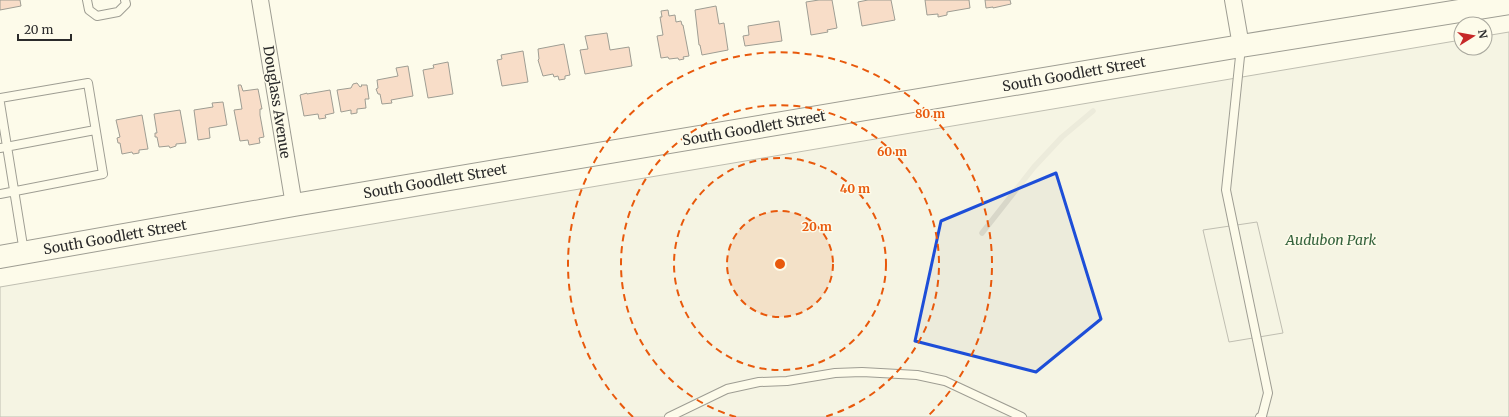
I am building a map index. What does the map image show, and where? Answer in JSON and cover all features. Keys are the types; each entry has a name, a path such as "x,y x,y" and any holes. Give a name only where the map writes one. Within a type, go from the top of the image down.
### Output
{"main road":[{"name":"South Goodlett Street","path":"0,257 294,205 1241,46 1509,3"}],"street":[{"name":"Douglass Avenue","path":"260,0 294,205"},
{"path":"1233,0 1241,46"}],"lane":[{"path":"87,0 89,10 97,16 118,12 126,4 125,0"},
{"path":"1241,46 1226,190 1268,393 1262,416 1260,417"},
{"path":"0,98 88,83 103,174 0,194"},
{"path":"0,103 4,147 15,192 24,253"},
{"path":"4,147 96,130"},
{"path":"669,417 727,389 760,382 787,381 835,373 862,372 917,375 945,381 1022,417"}],"highlighted area":[{"path":"1056,173 1101,319 1036,372 915,341 941,221"}],"green space":[{"name":"Audubon Park","path":"1509,32 1509,417 0,417 0,287 1453,41 1453,56 1493,56 1493,35"}],"shaded area":[{"path":"1257,222 1283,333 1229,342 1203,230"}],"building":[{"path":"0,0 20,0 21,6 0,10"},
{"path":"832,0 837,28 827,30 828,32 811,35 806,2"},
{"path":"868,0 891,0 895,20 862,26 858,2"},
{"path":"925,0 969,0 970,8 947,12 947,15 938,17 938,14 927,15"},
{"path":"985,0 1010,0 1011,4 986,8"},
{"path":"716,6 719,24 724,23 728,50 702,55 699,45 695,10"},
{"path":"668,10 669,16 675,15 676,22 681,21 683,25 689,56 683,57 684,59 669,59 668,57 661,58 657,36 663,35 660,17 662,17 661,11"},
{"path":"779,21 782,41 745,46 743,36 749,35 748,26"},
{"path":"607,33 610,50 629,47 632,66 585,74 580,50 588,49 585,36"},
{"path":"564,44 570,75 565,76 565,79 559,80 558,76 554,77 553,74 543,76 538,60 538,49"},
{"path":"523,51 528,82 502,86 497,60 502,59 501,55"},
{"path":"448,62 453,94 428,98 423,70 434,68 433,65"},
{"path":"408,66 413,96 391,100 392,103 382,104 380,94 378,94 376,89 378,88 377,80 398,76 396,68"},
{"path":"357,83 360,87 362,86 361,85 367,85 369,99 365,99 366,108 357,109 357,113 351,114 351,110 341,112 337,90 351,88 353,84"},
{"path":"238,85 241,85 243,91 258,89 262,109 260,109 260,115 264,137 259,138 260,143 249,145 248,140 240,141 234,110 242,109"},
{"path":"330,90 334,113 325,115 326,118 319,119 318,114 304,116 300,95"},
{"path":"223,102 227,125 209,128 210,138 198,140 194,110 213,107 212,103"},
{"path":"180,110 186,143 176,144 176,146 170,148 169,146 159,147 157,137 155,137 155,133 157,133 154,114"},
{"path":"142,115 148,149 139,150 139,153 133,154 132,152 122,154 120,143 118,143 117,138 120,137 116,120"}],"waterway":[{"path":"982,233 1034,167 1062,137 1093,111"}]}
